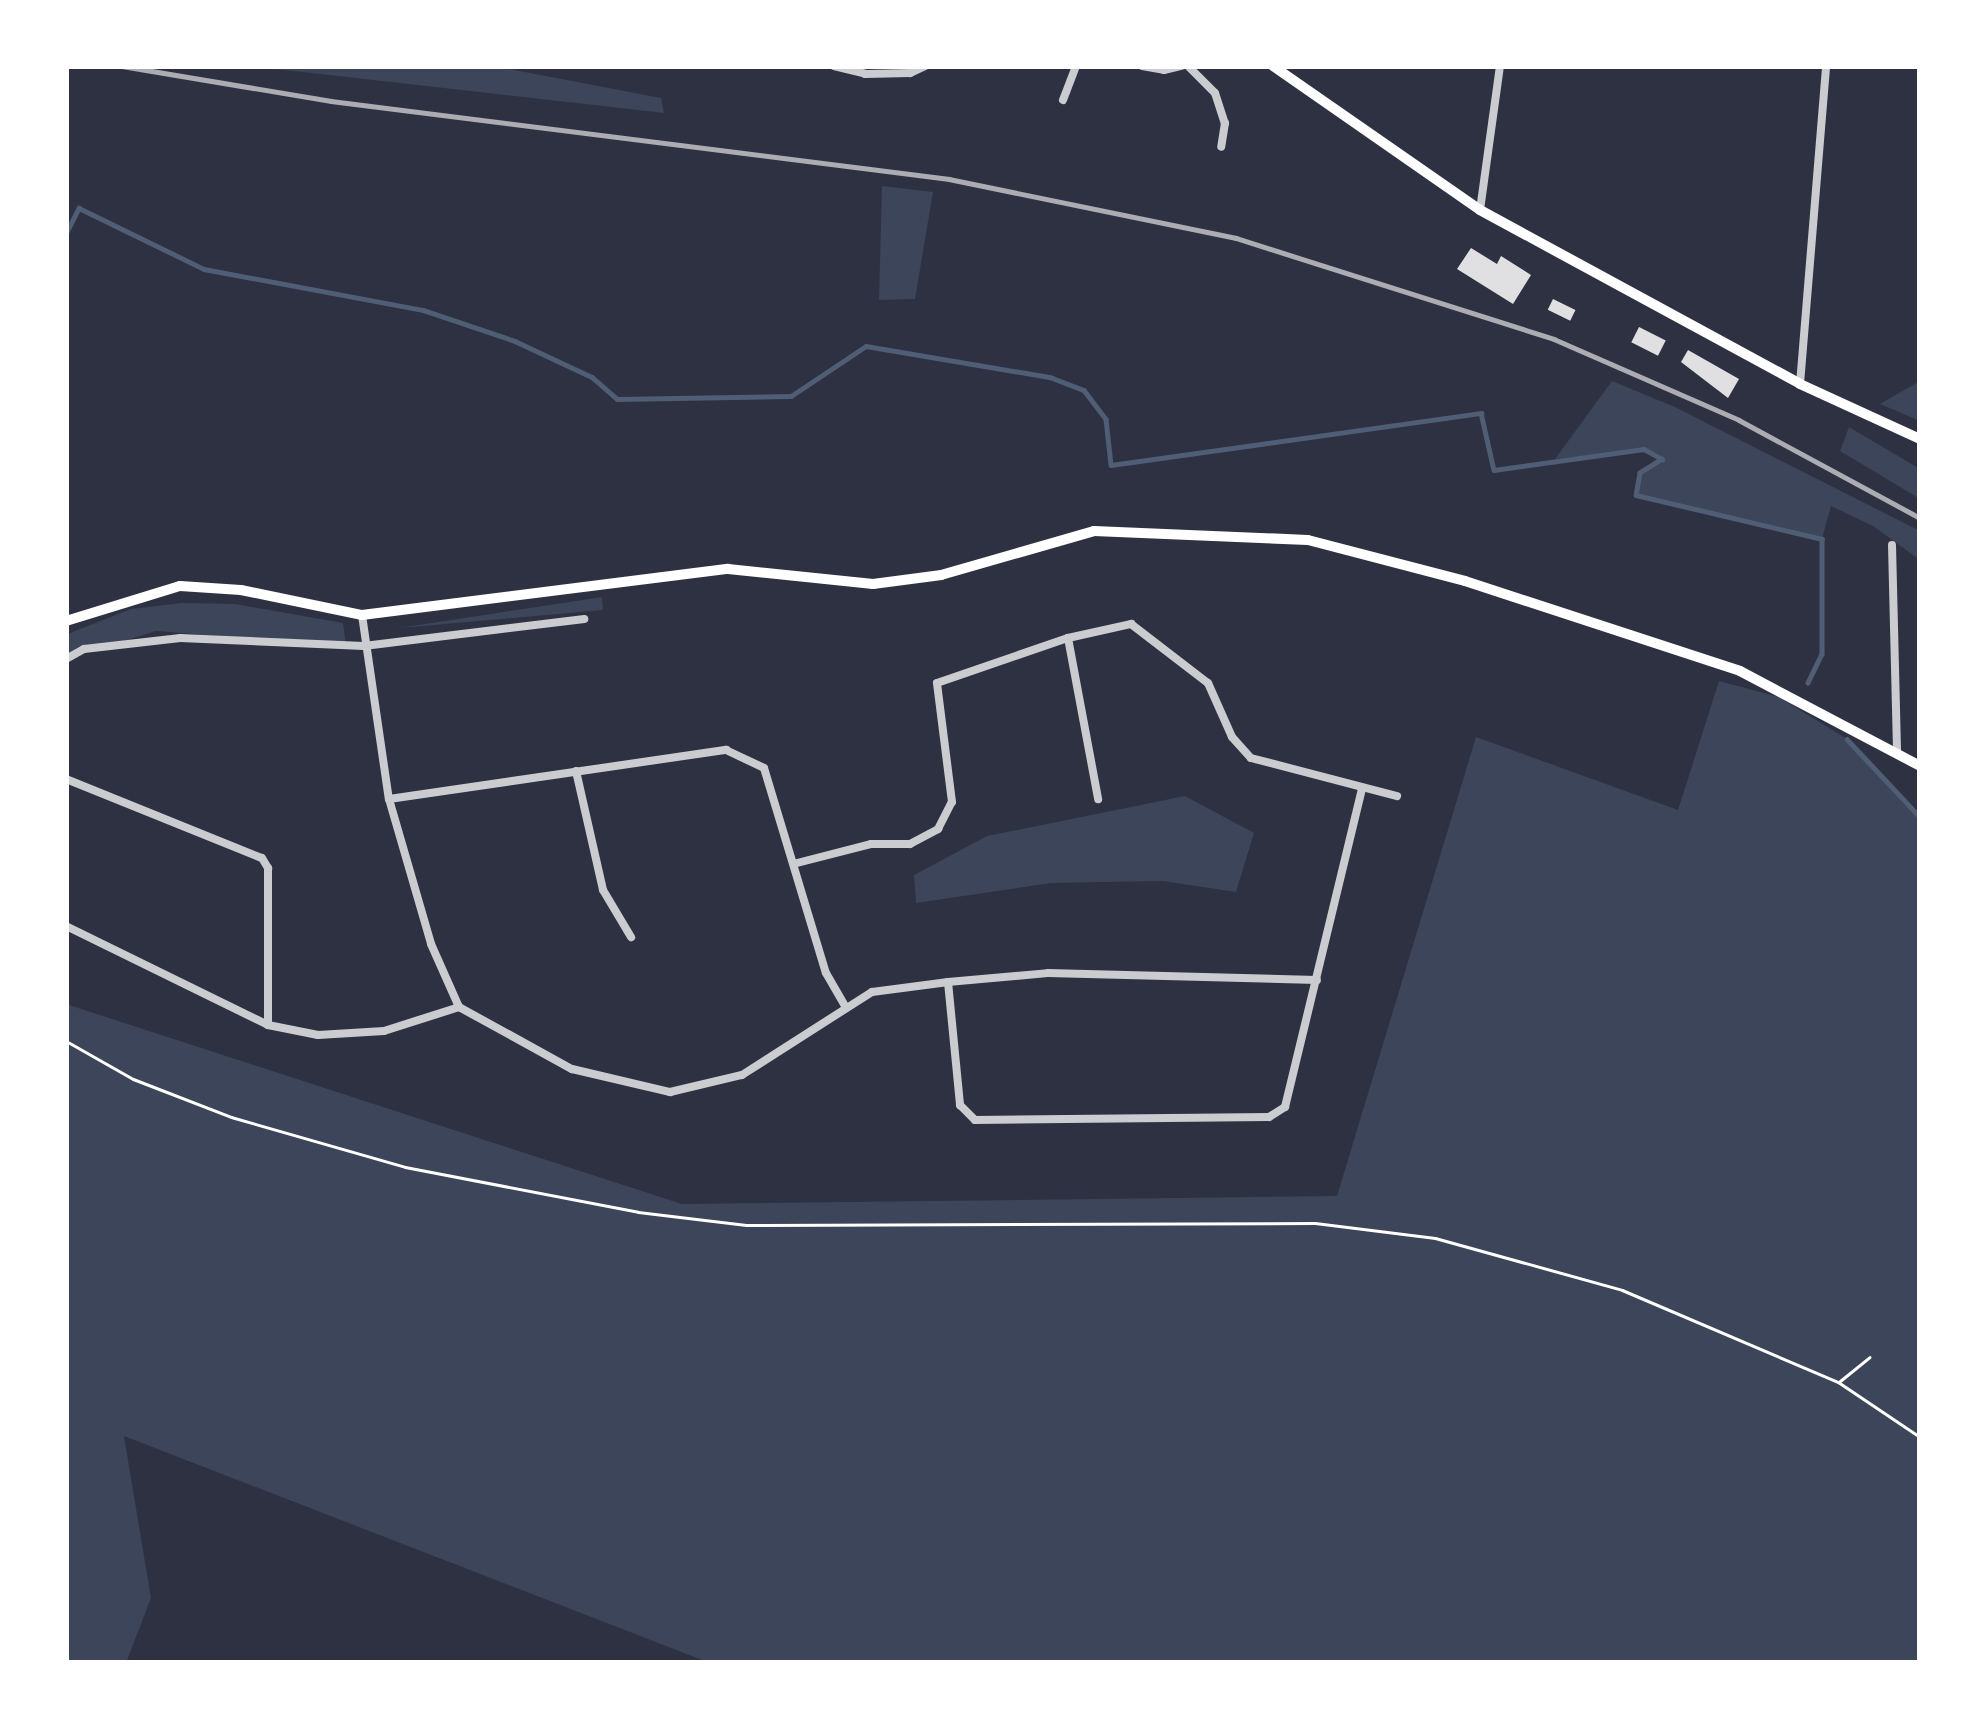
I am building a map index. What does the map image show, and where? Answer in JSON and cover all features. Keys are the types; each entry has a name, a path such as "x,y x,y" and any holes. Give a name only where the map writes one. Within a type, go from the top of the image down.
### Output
{"main road":[{"path":"1274,66 1480,210 1800,384 1920,439"},
{"path":"66,621 180,586 241,590 362,614 728,569 873,584 941,575 1094,531 1308,540 1465,581 1740,671 1785,690 1920,766"}],"street":[{"path":"834,66 866,74 910,73 925,66"},
{"path":"1062,104 1076,66"},
{"path":"1142,66 1185,66 1219,103 1225,123 1221,147"},
{"path":"1480,210 1500,66"},
{"path":"1800,384 1826,66"},
{"path":"1892,545 1898,754"},
{"path":"362,614 388,799 431,944 459,1007 572,1069 670,1092 742,1075 872,992 948,982 1048,973 1317,980"},
{"path":"66,659 84,650 180,638 364,646 584,619"},
{"path":"797,863 871,844 910,844 938,830 952,802 937,683 1068,638 1131,624 1208,682 1232,737 1251,758 1397,796"},
{"path":"1068,638 1098,800"},
{"path":"388,799 726,750 764,768 797,863 826,973 846,1007"},
{"path":"577,771 603,890 631,937"},
{"path":"66,779 262,858 268,868 268,1025"},
{"path":"948,982 960,1105 975,1120 1269,1118 1285,1107 1362,788"},
{"path":"66,926 268,1025 318,1034 384,1030 459,1007"}],"path":[{"path":"66,1041 133,1079 231,1117 405,1167 638,1212 746,1226 1315,1222 1435,1238 1622,1290 1838,1382 1920,1437"},
{"path":"1838,1382 1870,1357"}],"shaded area":[{"path":"249,66 494,66 661,98 664,113"},
{"path":"882,186 933,192 915,299 879,300"},
{"path":"1612,381 1675,407 1920,531 1920,560 1873,526 1831,506 1822,539 1636,495 1640,473 1661,459 1644,449 1555,459"},
{"path":"1920,381 1920,421 1880,404"},
{"path":"1849,427 1920,469 1920,499 1840,451"},
{"path":"602,597 603,610 399,628 530,608"},
{"path":"235,604 343,623 346,646 156,631 66,659 66,635 131,609"},
{"path":"1719,681 1779,697 1847,739 1920,817 1920,1663 710,1663 124,1436 151,1598 126,1663 66,1663 66,1004 682,1204 1337,1196 1476,737 1678,810"},
{"path":"1185,796 1254,833 1236,892 1163,881 1051,883 916,903 914,875 987,836"}],"building":[{"path":"1471,248 1497,264 1501,256 1531,275 1513,304 1457,269"},
{"path":"1553,299 1575,310 1570,321 1548,310"},
{"path":"1639,327 1666,341 1658,356 1631,342"},
{"path":"1688,350 1739,379 1728,398 1681,362"}],"waterway":[{"path":"66,233 79,208 204,269 423,310 515,341 592,377 617,399 791,396 866,346 1050,377 1084,390 1106,419 1111,465 1481,413 1494,470 1644,449 1662,459 1640,473 1636,495 1822,539 1822,654 1808,683"},
{"path":"1847,739 1920,817"}],"railway":[{"path":"122,66 331,101 949,179 1236,238 1554,339 1739,420 1920,518"}]}
